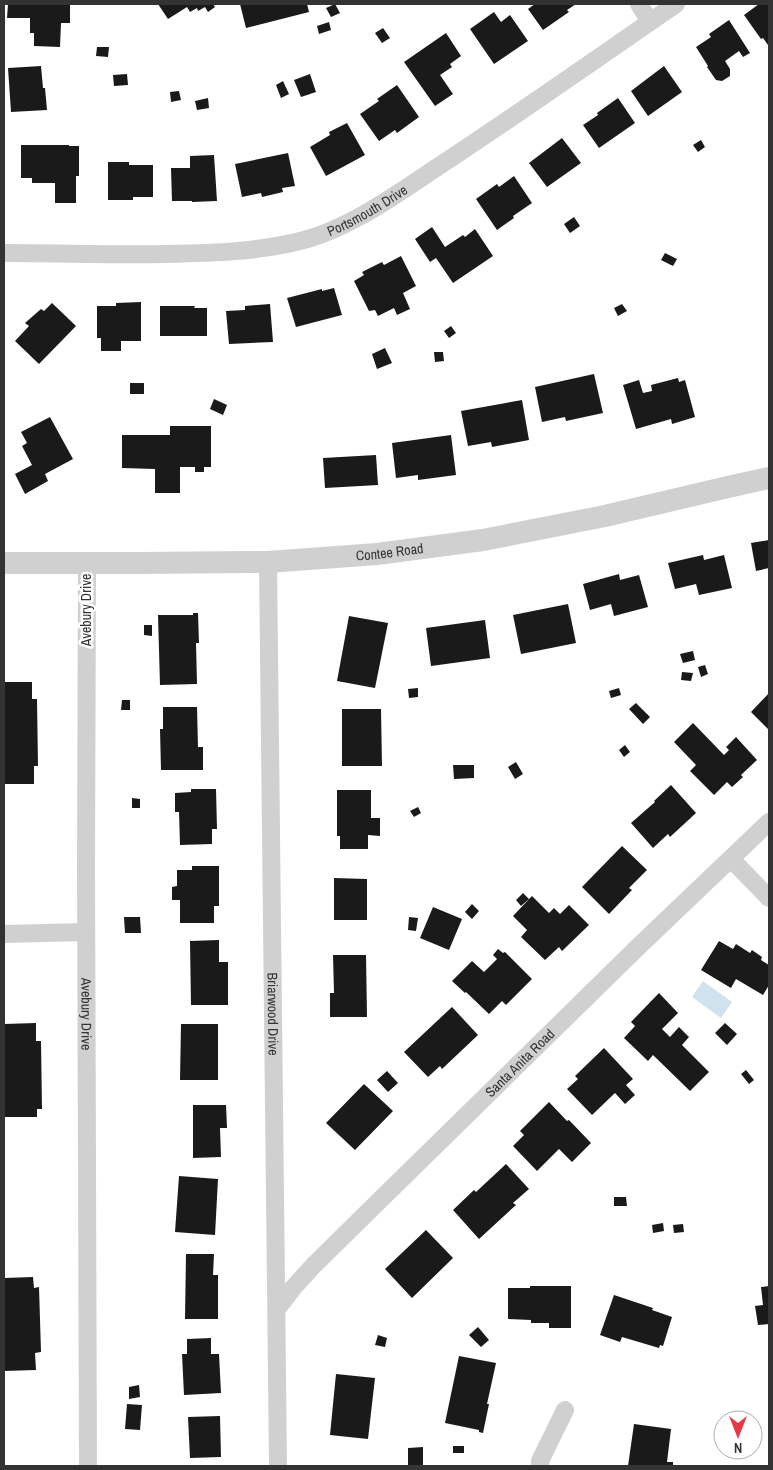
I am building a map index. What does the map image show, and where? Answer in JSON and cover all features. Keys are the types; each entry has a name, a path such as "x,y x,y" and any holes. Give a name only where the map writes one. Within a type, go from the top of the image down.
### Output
{"street":[{"path":"639,4 650,22"},
{"name":"Portsmouth Drive","path":"4,253 220,253 279,246 326,233 393,196 464,150 676,4"},
{"name":"Contee Road","path":"4,563 268,562 376,554 483,540 606,516 728,486 769,478"},
{"name":"Briarwood Drive","path":"268,562 278,1466"},
{"name":"Avebury Drive","path":"86,563 88,1466"},
{"name":"Santa Anita Road","path":"277,1309 313,1266 639,946 769,822"},
{"path":"731,859 769,898"},
{"path":"4,934 86,932"},
{"path":"540,1466 540,1461 565,1410"}],"water":[{"path":"703,981 732,1002 721,1018 692,997"}],"building":[{"path":"8,4 70,4 70,23 61,23 60,47 34,46 34,33 30,33 30,18 7,18"},
{"path":"158,4 213,4 215,7 208,12 205,7 198,11 197,8 190,12 187,7 168,19"},
{"path":"240,4 307,4 309,12 246,28"},
{"path":"335,4 340,13 331,17 326,8"},
{"path":"535,4 576,4 567,10 569,12 543,30 528,9"},
{"path":"759,4 769,4 769,45 763,38 761,39 744,15"},
{"path":"494,12 501,22 510,15 528,41 494,64 470,29"},
{"path":"729,20 750,53 743,57 739,51 725,61 730,69 730,76 722,81 716,80 696,47 711,37 709,34"},
{"path":"329,22 331,30 319,34 317,26"},
{"path":"383,28 390,38 382,43 375,33"},
{"path":"446,33 461,56 450,64 452,67 440,75 453,94 435,106 404,62"},
{"path":"97,47 109,47 108,57 96,56"},
{"path":"41,66 47,110 11,112 8,68"},
{"path":"664,66 682,92 648,116 631,91"},
{"path":"127,74 128,85 114,86 113,75"},
{"path":"310,74 316,92 301,97 294,80"},
{"path":"283,81 289,94 281,98 276,85"},
{"path":"397,85 419,117 397,133 395,130 379,141 360,114"},
{"path":"179,91 181,100 171,102 170,92"},
{"path":"208,98 209,108 197,110 195,101"},
{"path":"618,98 635,123 599,148 583,125"},
{"path":"347,123 365,155 326,176 310,147 330,135 329,132"},
{"path":"562,138 581,163 547,187 529,163"},
{"path":"701,140 705,147 698,152 693,145"},
{"path":"21,145 79,146 79,176 76,176 76,203 55,203 55,183 32,183 32,178 21,178"},
{"path":"288,153 295,186 282,188 283,192 262,197 261,193 242,197 235,164"},
{"path":"214,155 217,201 172,201 171,168 190,168 190,156"},
{"path":"108,162 129,162 129,165 153,165 153,197 133,197 133,200 108,200"},
{"path":"514,176 532,203 497,230 476,199 497,184 499,187"},
{"path":"574,217 580,226 570,233 564,224"},
{"path":"432,227 445,247 463,235 465,237 475,229 493,256 453,283 436,258 430,262 415,239"},
{"path":"665,253 677,259 673,266 661,260"},
{"path":"401,256 416,286 403,293 410,309 397,315 394,308 378,316 375,310 369,311 354,281 364,275 362,272 382,262 384,265"},
{"path":"334,288 342,315 296,327 287,298 322,289 322,291"},
{"path":"141,302 141,341 121,341 121,351 101,351 101,338 97,338 97,306 116,306 116,303"},
{"path":"52,303 76,326 39,364 15,341 29,326 25,323 41,309 44,311"},
{"path":"270,304 273,342 229,344 226,311 245,310 245,306"},
{"path":"622,304 627,311 618,316 614,308"},
{"path":"160,306 207,308 207,336 160,336"},
{"path":"451,326 456,333 449,338 444,331"},
{"path":"385,348 392,363 377,369 372,354"},
{"path":"434,352 443,352 444,361 435,362"},
{"path":"594,374 603,413 566,421 565,417 542,422 535,387"},
{"path":"678,378 679,382 685,380 695,417 672,424 671,419 636,429 623,385 639,380 643,393 652,391 651,385"},
{"path":"130,383 144,383 144,394 130,394"},
{"path":"214,399 227,405 223,415 210,409"},
{"path":"522,400 529,440 492,447 491,442 468,446 461,411"},
{"path":"50,417 73,459 45,474 48,481 25,494 15,474 32,465 22,446 27,443 21,432"},
{"path":"170,426 211,426 211,467 204,467 204,472 195,472 195,467 180,467 180,493 155,493 155,469 122,468 122,435 170,435"},
{"path":"451,435 456,475 418,480 418,475 396,478 392,443"},
{"path":"376,455 378,485 325,488 323,458"},
{"path":"769,540 769,568 756,571 751,543"},
{"path":"703,555 704,560 724,555 732,588 699,595 696,584 675,589 668,563"},
{"path":"619,574 620,580 639,575 648,607 614,616 611,604 590,610 583,584"},
{"path":"568,604 576,643 521,654 513,615"},
{"path":"193,613 198,613 199,643 196,643 197,684 160,685 158,615 193,615"},
{"path":"349,616 388,623 375,688 337,681"},
{"path":"485,620 490,658 431,666 426,628"},
{"path":"144,625 152,625 152,636 144,635"},
{"path":"693,651 695,660 683,663 680,654"},
{"path":"705,665 708,674 701,677 698,667"},
{"path":"682,672 693,673 691,681 681,680"},
{"path":"4,682 32,682 32,699 37,699 38,766 34,766 34,784 4,784"},
{"path":"418,688 418,697 409,698 408,689"},
{"path":"619,688 621,695 611,698 609,691"},
{"path":"769,693 769,730 751,712"},
{"path":"122,700 130,700 130,710 121,710"},
{"path":"636,703 650,717 643,724 629,709"},
{"path":"163,707 197,707 198,747 203,747 203,770 161,770 160,729 163,729"},
{"path":"342,709 381,709 382,766 342,766"},
{"path":"693,723 724,755 729,750 726,747 736,737 757,760 741,775 743,777 732,787 727,782 714,795 690,771 696,765 674,742"},
{"path":"625,745 630,752 624,757 619,750"},
{"path":"516,762 523,774 515,779 508,767"},
{"path":"453,765 474,765 474,778 454,779"},
{"path":"671,785 696,813 670,837 668,834 653,848 631,823"},
{"path":"191,789 216,789 217,829 212,829 212,844 180,845 179,812 175,812 175,793 191,792"},
{"path":"337,790 371,790 371,818 380,818 380,836 368,835 368,849 340,849 340,836 337,836"},
{"path":"132,798 140,799 140,808 132,808"},
{"path":"418,807 421,813 414,817 410,811"},
{"path":"622,846 647,870 629,888 632,890 609,914 582,887"},
{"path":"192,866 219,866 219,906 214,906 214,923 180,923 180,900 172,900 172,887 177,886 177,870 192,870"},
{"path":"334,878 367,879 367,920 334,920"},
{"path":"523,893 529,899 521,906 516,900"},
{"path":"532,896 549,913 554,908 560,914 569,905 589,925 562,951 559,947 545,960 521,937 527,930 513,916"},
{"path":"472,904 479,911 472,919 465,912"},
{"path":"433,907 462,919 449,950 420,938"},
{"path":"124,917 140,917 141,933 125,933"},
{"path":"409,917 418,918 416,931 408,930"},
{"path":"219,940 219,962 228,962 228,1005 191,1005 190,941"},
{"path":"719,941 733,949 736,944 750,953 752,950 762,957 761,960 769,965 769,985 763,995 736,979 731,988 701,970"},
{"path":"498,949 503,953 505,952 532,979 506,1005 502,1001 489,1014 452,981 472,961 484,972 497,959 493,955"},
{"path":"333,955 366,955 367,1017 330,1017 330,993 334,993"},
{"path":"659,993 678,1013 662,1029 670,1037 679,1027 689,1037 682,1045 709,1072 690,1091 653,1055 648,1061 624,1038 635,1026 631,1022"},
{"path":"452,1007 478,1035 442,1069 440,1066 428,1077 404,1052"},
{"path":"36,1023 36,1041 41,1041 42,1109 37,1109 37,1117 4,1117 4,1024"},
{"path":"725,1023 737,1034 727,1045 715,1033"},
{"path":"181,1024 218,1024 218,1080 180,1080"},
{"path":"604,1048 633,1079 626,1085 635,1095 625,1104 615,1093 592,1115 567,1089 578,1079 575,1076"},
{"path":"746,1070 754,1080 749,1084 741,1074"},
{"path":"387,1071 398,1083 388,1092 377,1080"},
{"path":"364,1084 393,1111 355,1150 326,1123"},
{"path":"549,1102 591,1143 572,1162 559,1149 537,1171 513,1146 524,1135 520,1131"},
{"path":"193,1105 226,1105 227,1128 220,1128 221,1157 193,1158"},
{"path":"506,1164 529,1189 513,1203 516,1205 479,1239 453,1210"},
{"path":"179,1176 218,1179 215,1235 175,1232"},
{"path":"614,1197 626,1197 627,1206 614,1206"},
{"path":"663,1223 664,1231 653,1233 652,1225"},
{"path":"683,1224 684,1232 674,1233 673,1225"},
{"path":"426,1230 453,1258 412,1298 385,1269"},
{"path":"186,1254 214,1254 213,1275 218,1275 218,1319 185,1319"},
{"path":"33,1277 34,1288 39,1287 41,1352 35,1353 36,1370 4,1371 4,1278"},
{"path":"530,1286 571,1286 571,1328 549,1328 549,1323 531,1323 531,1320 508,1319 508,1288 530,1288"},
{"path":"769,1286 769,1324 758,1325 755,1306 763,1305 761,1287"},
{"path":"614,1295 653,1308 652,1310 672,1317 663,1346 660,1345 659,1348 622,1337 620,1342 600,1335"},
{"path":"478,1327 489,1340 481,1347 469,1335"},
{"path":"378,1335 387,1338 385,1347 375,1345"},
{"path":"211,1338 211,1354 219,1354 221,1393 184,1395 182,1354 187,1354 187,1339"},
{"path":"459,1356 496,1363 483,1433 479,1432 479,1430 445,1423"},
{"path":"336,1374 375,1378 368,1439 330,1435"},
{"path":"139,1385 140,1397 129,1399 129,1387"},
{"path":"127,1404 142,1405 140,1430 125,1429"},
{"path":"220,1416 221,1457 190,1458 188,1417"},
{"path":"634,1424 671,1429 667,1462 673,1462 673,1466 628,1466"},
{"path":"453,1446 464,1446 464,1453 453,1453"},
{"path":"423,1447 423,1466 408,1466 408,1448"}]}
